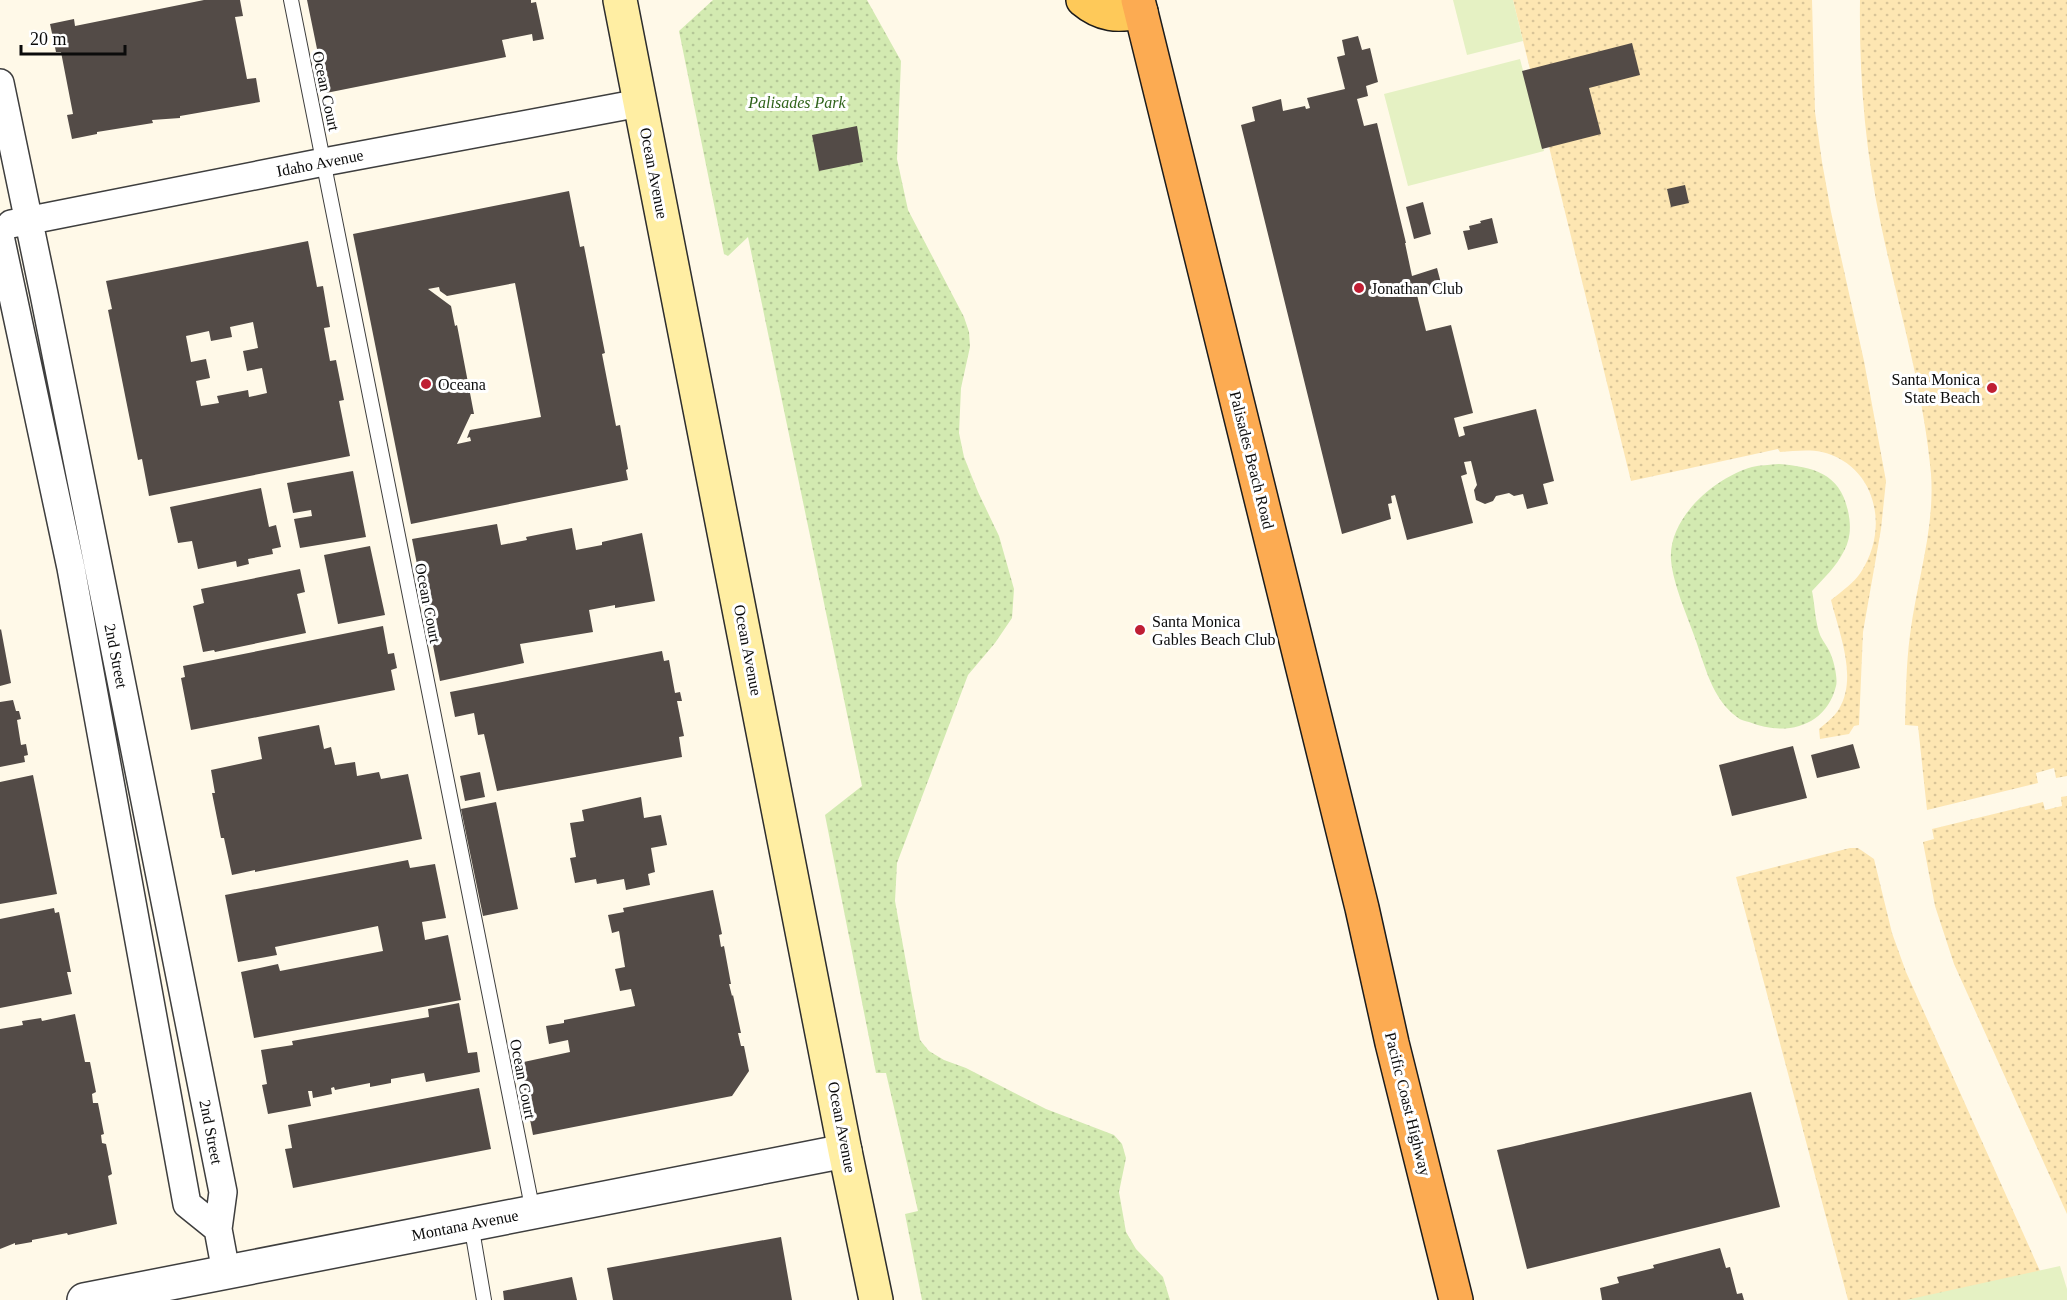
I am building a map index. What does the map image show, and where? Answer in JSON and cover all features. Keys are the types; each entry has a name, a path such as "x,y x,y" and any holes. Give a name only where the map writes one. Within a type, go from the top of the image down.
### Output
{"highway":[{"name":"Palisades Beach Road","path":"1139,6 1362,908"},
{"name":"Pacific Coast Highway","path":"1362,908 1392,1043 1456,1300"}],"main road":[{"name":"Ocean Avenue","path":"620,0 876,1300"},
{"path":"1083,0 1100,12 1118,16 1139,6"}],"street":[{"name":"2nd Street","path":"0,83 224,1192 218,1228 226,1272"},
{"name":"Idaho Avenue","path":"0,226 640,103"},
{"name":"2nd Street","path":"0,236 71,568 187,1204 218,1228"},
{"path":"71,568 98,563"},
{"path":"139,941 172,934"},
{"name":"Montana Avenue","path":"84,1300 846,1151"}],"lane":[{"name":"Ocean Court","path":"291,0 533,1212"},
{"path":"471,1224 484,1300"}],"green space":[{"name":"Palisades Park","path":"713,0 867,0 901,61 897,159 908,210 964,317 969,332 970,347 961,388 959,433 964,457 999,536 1014,589 1012,618 995,643 968,675 897,863 895,901 920,1040 929,1051 944,1060 966,1068 1046,1109 1114,1135 1122,1144 1126,1158 1119,1192 1126,1232 1136,1249 1163,1277 1170,1300 922,1300 905,1214 918,1211 886,1073 876,1073 825,815 862,786 748,237 728,256 724,254 679,31"},
{"path":"1453,0 1513,0 1523,41 1467,55"},
{"path":"1520,59 1544,151 1408,186 1384,94"},
{"path":"1779,464 1814,470 1832,480 1844,498 1850,526 1848,541 1841,557 1812,591 1818,630 1832,658 1836,686 1831,700 1823,711 1814,719 1790,728 1763,726 1740,719 1721,701 1706,671 1677,589 1671,560 1672,544 1677,529 1685,515 1709,490 1737,472 1762,465"},
{"path":"2060,1266 2067,1289 2067,1300 1906,1300"}],"sand":[{"name":"Santa Monica State Beach","path":"1513,0 1812,0 1815,112 1822,162 1864,361 1886,481 1881,529 1863,632 1859,725 1854,726 1849,734 1820,739 1819,729 1839,709 1847,683 1845,655 1831,600 1858,576 1870,555 1875,537 1876,518 1873,500 1866,484 1855,470 1840,459 1817,451 1780,452 1778,449 1631,481"},
{"name":"Santa Monica State Beach","path":"1860,0 2067,0 2067,776 2056,778 2054,768 2036,773 2038,783 1927,810 1918,726 1905,725 1909,646 1928,535 1932,494 1931,474 1917,381 1881,225 1871,169 1862,85"},
{"path":"2067,796 2067,1214 1954,964 1935,906 1923,842 1934,839 1932,829 2043,802 2045,810 2062,806 2061,797"},
{"path":"1850,848 1858,848 1874,859 1892,933 1906,972 2053,1300 1848,1300 1736,877"}],"building":[{"path":"204,0 240,0 243,16 235,17 247,79 256,78 260,102 180,116 180,118 152,120 153,123 97,132 97,134 72,139 67,115 73,114 61,52 56,52 50,24 74,19 75,26"},
{"path":"307,0 531,0 531,3 536,2 544,39 533,41 532,34 502,40 506,57 326,93"},
{"name":"Jonathan Club","path":"1358,36 1362,50 1370,48 1378,82 1366,86 1368,96 1357,99 1364,126 1377,123 1412,276 1437,268 1442,287 1416,291 1426,331 1451,325 1473,413 1454,418 1459,437 1465,435 1463,427 1536,409 1554,481 1543,484 1548,504 1527,509 1523,494 1514,496 1509,493 1496,496 1493,501 1485,504 1476,500 1474,490 1477,485 1471,461 1464,462 1467,474 1461,476 1473,523 1407,540 1395,495 1391,496 1392,503 1388,504 1391,519 1342,534 1241,125 1255,121 1252,107 1281,99 1283,111 1305,106 1306,109 1310,108 1307,98 1345,89 1337,57 1345,55 1342,40"},
{"path":"1632,43 1640,75 1589,88 1601,134 1542,149 1522,71"},
{"path":"857,126 863,162 819,171 812,135"},
{"path":"1685,185 1689,203 1671,207 1667,189"},
{"name":"Oceana","path":"569,191 580,247 584,246 605,353 602,354 616,426 620,425 628,480 411,524 353,234","holes":["515,283 541,417 470,430 467,438 470,437 471,441 457,444 471,414 474,414 457,325 455,326 451,306 428,289 439,287 440,291 447,296"]},
{"path":"1423,202 1431,234 1414,239 1406,207"},
{"path":"1492,218 1498,243 1468,250 1463,231 1470,230 1469,226 1481,223 1480,221"},
{"path":"308,241 317,287 323,286 330,327 324,328 330,361 336,360 344,400 339,401 350,456 149,496 142,459 138,460 108,310 112,309 106,281","holes":["253,322 258,348 243,351 247,371 262,368 267,393 249,397 248,390 217,396 219,403 201,406 196,381 210,378 206,359 191,362 186,336 209,331 211,341 232,337 230,327"]},
{"path":"353,471 366,537 300,548 294,519 312,516 311,510 293,513 287,483"},
{"path":"261,488 269,527 276,525 281,547 272,549 273,554 248,559 249,564 237,567 236,561 198,569 192,541 178,543 170,507"},
{"path":"497,524 501,545 527,540 526,537 572,528 576,550 642,533 655,601 589,610 593,632 520,644 524,663 440,681 412,539"},
{"path":"370,546 385,615 338,624 324,555"},
{"path":"300,569 305,592 297,594 306,633 215,652 214,650 203,652 193,606 204,603 201,589"},
{"path":"383,626 388,654 394,653 397,668 391,670 395,690 191,730 181,678 185,677 183,666"},
{"path":"0,630 11,683 0,686"},
{"path":"662,651 664,661 669,660 675,693 680,692 682,701 677,701 684,736 679,737 682,757 497,791 484,734 478,735 474,713 455,717 450,692"},
{"path":"13,700 21,719 17,720 21,745 26,744 28,755 24,756 25,762 0,767 0,702"},
{"path":"319,725 324,749 331,747 335,765 355,762 357,776 379,772 381,779 408,774 422,839 232,875 224,838 221,838 212,793 215,793 211,770 262,759 258,737"},
{"path":"1853,744 1860,768 1817,778 1811,755"},
{"path":"1793,746 1807,798 1732,816 1719,765"},
{"path":"480,772 485,797 465,801 460,776"},
{"path":"33,775 57,894 0,904 0,782"},
{"path":"641,797 644,818 661,815 667,845 651,848 655,872 648,874 650,885 626,890 624,879 597,884 596,879 575,883 570,858 576,857 570,823 584,821 582,810"},
{"path":"496,802 518,909 483,916 461,809"},
{"path":"408,860 410,868 435,864 446,918 422,922 425,940 448,935 461,1000 254,1038 241,972 278,964 280,971 383,951 378,926 275,947 277,955 238,962 225,895"},
{"path":"713,890 722,934 719,935 721,947 724,946 731,984 729,984 741,1033 738,1033 741,1046 744,1046 749,1071 732,1096 533,1135 519,1063 570,1052 568,1040 549,1044 546,1026 564,1023 564,1020 635,1006 631,989 620,991 615,969 625,967 619,931 612,933 608,915 624,912 623,908"},
{"path":"54,908 55,913 59,912 71,972 67,972 72,994 0,1008 0,919"},
{"path":"459,1003 468,1053 477,1052 480,1072 426,1082 424,1073 391,1079 391,1083 370,1087 370,1083 335,1090 334,1087 331,1088 332,1094 313,1098 312,1091 308,1091 311,1106 268,1114 262,1085 267,1084 261,1050 293,1045 292,1041 429,1017 428,1009"},
{"path":"75,1014 85,1062 90,1062 96,1092 92,1094 93,1103 98,1103 104,1134 101,1135 102,1143 106,1144 112,1174 108,1176 117,1224 32,1240 32,1242 15,1245 15,1243 0,1249 0,1029 23,1025 22,1021 41,1018 42,1021"},
{"path":"479,1088 491,1149 293,1188 285,1149 292,1148 288,1125"},
{"path":"1751,1092 1780,1207 1527,1269 1497,1150"},
{"path":"781,1237 792,1300 613,1300 607,1268"},
{"path":"1720,1248 1726,1268 1730,1267 1737,1294 1742,1293 1744,1300 1602,1300 1600,1288 1619,1283 1617,1277"},
{"path":"572,1277 577,1300 504,1300 503,1291"}],"place":[{"name":"Jonathan Club","path":"1359,288"},
{"name":"Oceana","path":"426,384"},
{"name":"Santa Monica State Beach","path":"1992,388"},
{"name":"Santa Monica Gables Beach Club","path":"1140,630"}]}
